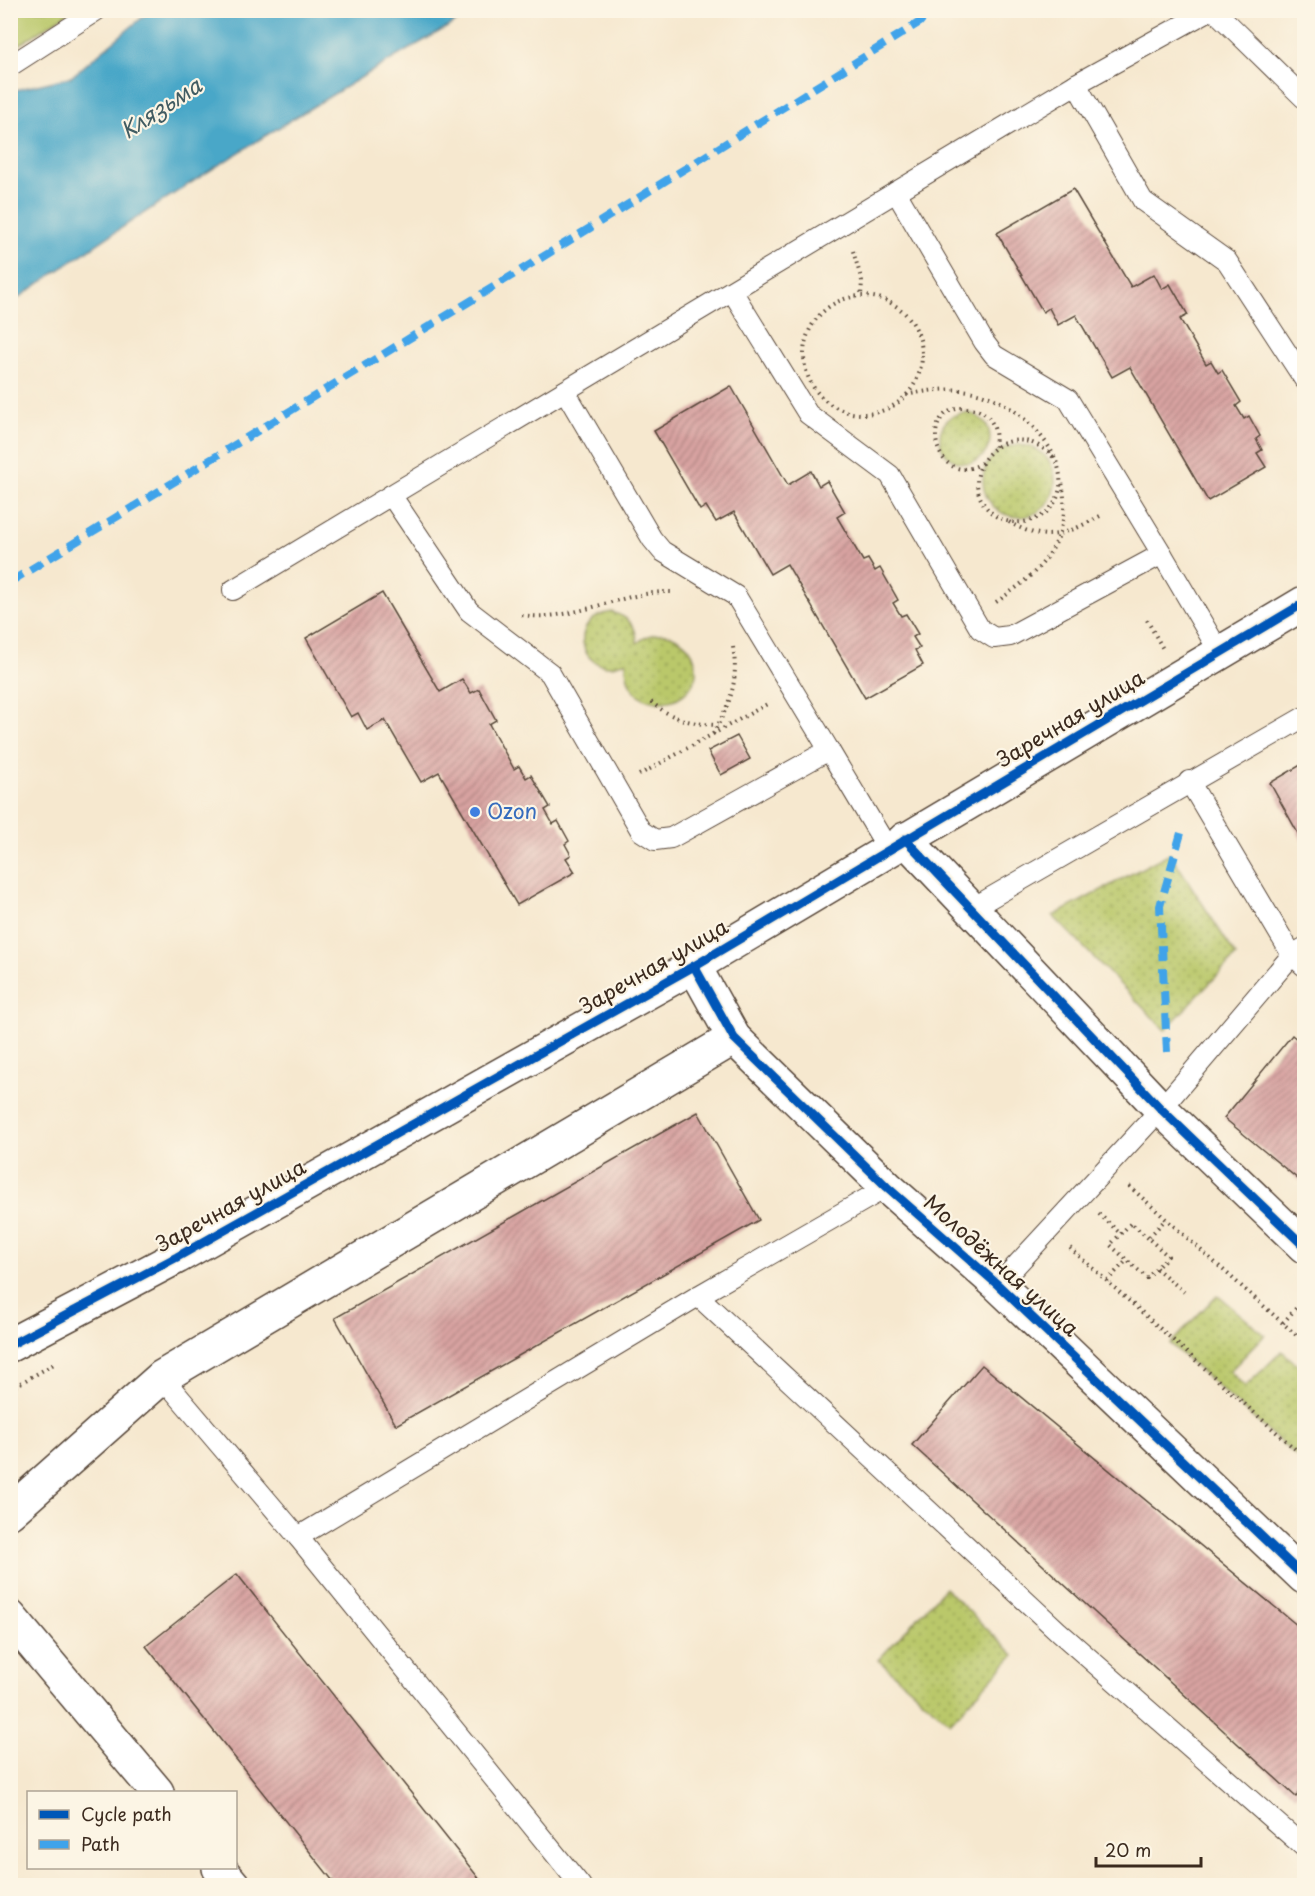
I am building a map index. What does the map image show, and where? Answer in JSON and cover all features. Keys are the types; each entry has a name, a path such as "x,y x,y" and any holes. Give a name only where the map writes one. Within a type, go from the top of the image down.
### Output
{"street":[{"name":"Заречная улица","path":"10,1345 177,1257 694,966 1305,603"},
{"path":"896,844 971,909 1161,1109 1305,1246"},
{"name":"Молодёжная улица","path":"694,966 734,1038 887,1187 998,1285 1305,1577"},
{"path":"10,1512 162,1377 734,1038"},
{"path":"10,1617 156,1791"},
{"path":"220,1869 234,1886"}],"lane":[{"path":"10,66 97,10"},
{"path":"233,590 1076,84 1212,10 1305,98"},
{"path":"1076,84 1143,201 1227,261 1305,379"},
{"path":"896,192 989,348 1001,359 1068,399 1220,653"},
{"path":"732,291 808,414 890,475 980,629 994,638 1010,636 1162,554"},
{"path":"565,391 662,551 736,596 829,750 896,844"},
{"path":"391,495 469,611 550,673 641,831 655,840 671,838 829,750"},
{"path":"971,909 1189,781 1305,717"},
{"path":"998,1285 1300,956 1189,781"},
{"path":"298,1537 699,1296 887,1187"},
{"path":"699,1296 1059,1632 1301,1837"},
{"path":"162,1377 298,1537 581,1886"}],"path":[{"path":"851,247 862,281 861,296"},
{"path":"861,296 871,296 888,301 904,311 915,326 922,344 922,362 917,380 906,395 892,407 874,413 855,414 837,408 822,398 811,383 804,365 804,347 809,330 820,314 834,302 861,296"},
{"path":"906,395 948,388 989,397 1010,407 1029,422 1044,440 1056,460 1061,476 1066,505 1060,535 1039,569 1012,591 973,617"},
{"path":"994,448 996,436 993,423 983,413 971,408 957,408 945,415 937,426 935,439 938,453 947,463 960,468 974,468 982,463 994,448 1014,439 1030,441 1045,448 1056,460"},
{"path":"982,463 977,487 982,502 993,514 1026,532 1045,536 1060,535 1130,500"},
{"path":"1008,522 1024,522 1040,517 1052,507 1060,492 1061,476"},
{"path":"514,613 535,617 581,611 650,591 679,592"},
{"path":"1147,620 1167,654"},
{"path":"713,734 732,698 736,664 732,640"},
{"path":"616,787 794,690"},
{"path":"651,702 668,715 694,724 718,725"},
{"path":"1108,1167 1305,1342"},
{"path":"1093,1209 1121,1234"},
{"path":"1148,1238 1166,1219"},
{"path":"1131,1223 1168,1256 1147,1278 1110,1245 1121,1234 1131,1223"},
{"path":"1062,1242 1305,1457"},
{"path":"1107,1281 1127,1260"},
{"path":"1156,1268 1184,1292"},
{"path":"1283,1323 1305,1299"}],"green space":[{"path":"11,10 71,10 71,11 11,50"},
{"path":"960,413 970,413 983,420 990,433 990,443 983,456 970,463 960,463 951,459 944,452 940,443 940,433 944,424 951,417"},
{"path":"1019,445 1033,448 1045,455 1052,467 1055,481 1052,495 1045,507 1033,514 1019,517 1005,514 993,507 986,495 983,481 986,467 993,455 1005,448"},
{"path":"612,612 623,616 630,623 635,631 637,643 650,635 660,633 679,639 690,649 695,661 695,677 689,689 678,698 664,702 650,701 638,694 629,681 626,661 611,666 599,664 590,657 584,648 583,637 587,626 596,617"},
{"path":"1170,853 1236,956 1165,1030 1053,916"},
{"path":"1217,1295 1265,1335 1230,1371 1245,1387 1282,1351 1304,1371 1304,1463 1170,1344"},
{"path":"945,1588 1014,1655 950,1723 878,1660"}],"water":[{"name":"Клязьма","path":"150,11 475,11 240,152 124,226 11,303 11,91 71,77"}],"building":[{"path":"1073,189 1131,287 1154,274 1162,289 1170,284 1188,315 1180,319 1206,364 1211,361 1218,373 1222,370 1241,402 1236,406 1244,419 1249,416 1260,436 1256,439 1262,450 1257,453 1266,467 1208,501 1130,367 1112,377 1076,315 1058,325 1049,308 1043,312 997,233"},
{"path":"731,386 788,485 811,471 819,486 827,481 845,512 837,517 863,561 868,559 875,571 880,568 898,600 893,603 901,616 906,614 918,634 913,637 920,648 915,650 923,665 865,698 787,564 770,574 734,512 716,522 706,506 700,510 654,431"},
{"path":"382,593 440,692 462,679 471,693 479,689 496,720 489,724 514,769 519,766 526,778 531,775 550,807 545,810 553,824 558,821 569,841 565,844 571,855 566,858 575,872 517,905 439,772 421,782 385,720 367,730 358,713 351,717 306,638"},
{"path":"737,736 750,759 721,775 708,751"},
{"path":"1304,763 1304,844 1270,783"},
{"path":"1292,1035 1304,1045 1304,1184 1224,1118"},
{"path":"698,1112 759,1220 396,1425 335,1318"},
{"path":"982,1365 1304,1631 1304,1787 1296,1797 912,1445"},
{"path":"237,1574 485,1886 337,1886 146,1646"}],"marked path":[{"path":"10,582 590,228 920,22 930,10"},
{"path":"1167,1052 1160,906 1181,833"}],"cycle path":[{"path":"10,1345 177,1257 694,966 1304,603"},
{"path":"905,839 1161,1109 1304,1246"},
{"path":"694,966 734,1038 887,1187 998,1285 1304,1577"}],"place":[{"name":"Ozon","path":"475,812"}]}
